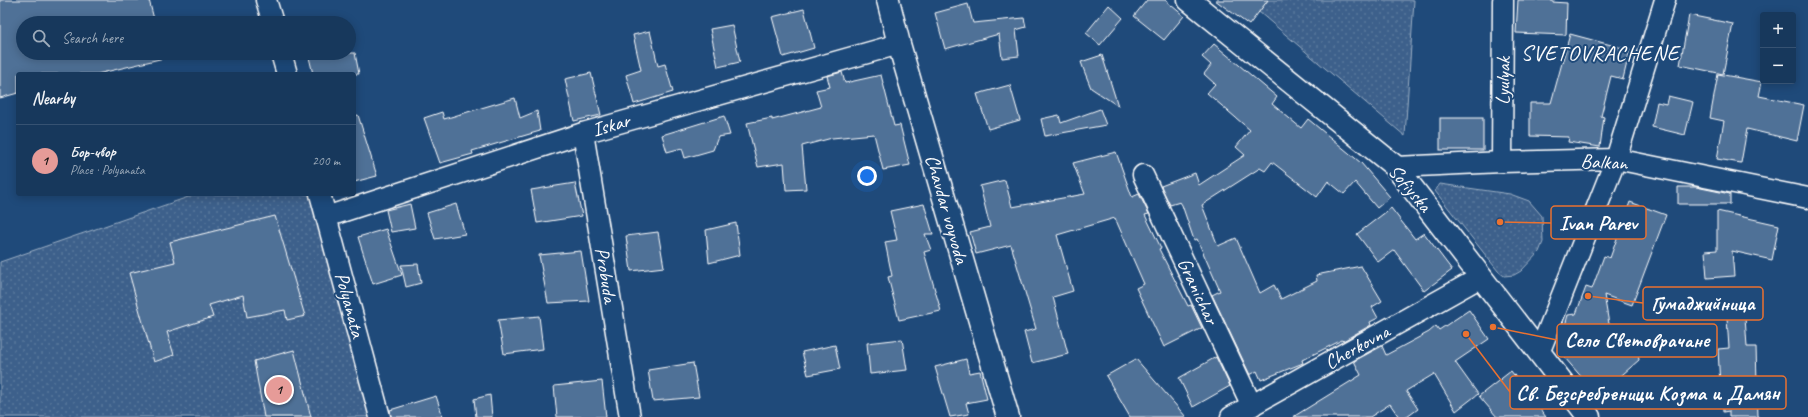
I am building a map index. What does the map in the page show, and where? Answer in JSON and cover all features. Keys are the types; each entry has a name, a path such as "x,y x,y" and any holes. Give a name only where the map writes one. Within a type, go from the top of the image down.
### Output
{"street":[{"path":"266,0 271,16"},
{"name":"Chavdar voyvoda","path":"888,0 899,44 1008,417"},
{"name":"Sofiyska","path":"1189,0 1396,167 1589,417"},
{"name":"Lyulyak","path":"1502,162 1503,0"},
{"path":"1539,353 1616,159 1665,0"},
{"name":"Iskar","path":"326,217 583,133 899,44"},
{"path":"283,60 286,72"},
{"name":"Probuda","path":"583,133 630,417"},
{"name":"Balkan","path":"1396,167 1616,159 1808,198"},
{"name":"Granichar","path":"1143,175 1252,406"},
{"name":"Polyanata","path":"321,196 380,417"},
{"name":"Cherkovna","path":"1231,417 1481,277"}],"shaded area":[{"path":"1268,0 1414,0 1405,136 1259,12"},
{"path":"1440,184 1510,194 1529,201 1542,216 1543,242 1539,252 1521,271 1514,275 1504,276 1498,271 1435,191"},
{"path":"191,196 321,196 380,417 0,417 0,262"}],"building":[{"path":"0,0 149,0 153,16 16,16 16,60 156,60 105,72 16,72 16,94 0,98"},
{"path":"1147,0 1165,0 1184,16 1164,40 1134,16"},
{"path":"1215,0 1268,0 1249,25"},
{"path":"1518,0 1552,0 1552,2 1567,3 1566,35 1516,33"},
{"path":"968,4 973,23 1024,18 1026,27 1016,30 1019,56 1002,58 999,34 945,49 935,13"},
{"path":"1109,5 1123,18 1100,45 1086,33"},
{"path":"804,9 814,48 783,57 772,17"},
{"path":"1689,15 1733,24 1723,74 1680,65"},
{"path":"732,25 740,62 718,67 710,29"},
{"path":"650,31 658,66 665,64 673,92 634,104 626,75 641,70 633,35"},
{"path":"1570,34 1630,50 1623,79 1611,76 1601,116 1604,117 1600,147 1568,142 1569,137 1530,136 1530,103 1551,103"},
{"path":"1214,44 1277,97 1272,104 1301,128 1308,119 1361,163 1390,197 1377,208 1355,182 1344,194 1328,181 1317,197 1272,162 1265,171 1260,168 1202,205 1218,246 1236,238 1260,293 1274,285 1281,299 1317,281 1316,275 1361,266 1382,301 1372,307 1378,318 1370,322 1371,325 1343,341 1342,340 1302,360 1303,363 1261,380 1257,371 1250,375 1212,295 1220,291 1197,239 1194,240 1182,205 1180,202 1170,205 1161,186 1195,173 1199,185 1245,155 1236,147 1250,130 1207,93 1215,84 1204,74 1211,65 1202,57"},
{"path":"1102,55 1118,106 1091,88 1081,62"},
{"path":"356,58 359,74 356,74 356,72 313,72 310,60 356,60"},
{"path":"842,72 845,83 881,75 894,126 900,125 910,165 883,170 874,134 832,138 802,146 806,189 786,190 784,163 758,167 747,123 772,118 772,120 821,107 816,90 830,87 827,76"},
{"path":"591,73 601,115 574,121 565,79"},
{"path":"1718,74 1760,82 1760,84 1762,84 1759,96 1804,105 1797,141 1747,129 1741,163 1717,159 1724,121 1710,118"},
{"path":"1010,85 1020,120 988,129 977,94"},
{"path":"1668,96 1693,102 1685,135 1652,127 1657,102 1666,104"},
{"path":"515,98 520,118 537,111 540,131 472,151 473,154 440,163 424,118 442,112 444,119"},
{"path":"1100,109 1106,125 1045,136 1041,119 1059,115 1061,123"},
{"path":"358,115 377,176 356,181 356,116"},
{"path":"724,116 730,135 718,137 713,150 685,158 682,148 667,152 662,135"},
{"path":"1440,118 1483,118 1483,150 1440,150"},
{"path":"1116,152 1132,197 1139,194 1149,214 1145,215 1161,248 1159,249 1188,306 1191,305 1202,328 1164,347 1136,288 1144,284 1115,218 1057,235 1073,291 1053,297 1068,354 1032,363 1024,332 1036,329 1011,245 976,254 970,232 990,227 980,186 1005,180 1012,207 1085,194 1073,163"},
{"path":"575,183 582,216 537,223 531,190"},
{"path":"1678,187 1696,187 1730,194 1730,204 1678,204"},
{"path":"1630,202 1666,215 1632,305 1604,295 1612,341 1635,337 1639,360 1598,396 1558,350 1568,315 1576,314 1586,287 1592,289 1604,256 1610,258"},
{"path":"410,204 415,228 391,232 386,210"},
{"path":"456,204 465,234 435,239 427,213"},
{"path":"924,204 933,234 925,234 931,250 924,252 941,311 899,320 888,277 892,276 885,242 897,240 890,211"},
{"path":"1391,208 1415,239 1424,233 1452,270 1424,291 1394,250 1378,262 1357,234"},
{"path":"1717,211 1779,225 1772,260 1732,251 1734,276 1707,278 1705,251 1717,250"},
{"path":"275,216 305,316 287,320 285,310 247,317 243,295 209,305 213,317 167,332 174,355 154,362 129,273 175,262 170,242"},
{"path":"736,223 740,255 709,263 706,230"},
{"path":"386,229 402,275 373,284 358,237"},
{"path":"658,232 664,267 631,271 626,236"},
{"path":"581,251 589,301 548,303 539,255"},
{"path":"418,264 421,283 406,287 401,265"},
{"path":"1469,310 1489,339 1455,362 1478,394 1456,411 1434,374 1406,391 1418,409 1407,417 1399,417 1390,404 1370,417 1293,417 1361,375 1354,361 1382,346 1386,355 1429,332 1436,326 1439,330"},
{"path":"539,316 543,349 504,354 498,320"},
{"path":"1745,317 1747,347 1756,347 1758,417 1729,417 1729,411 1723,412 1718,349 1729,348 1727,318"},
{"path":"902,339 907,370 870,374 867,343"},
{"path":"835,345 840,369 808,375 802,352"},
{"path":"294,350 311,417 264,417 254,361"},
{"path":"1216,357 1230,386 1193,407 1179,378"},
{"path":"966,359 969,373 980,371 987,399 966,403 969,414 950,417 935,367"},
{"path":"1136,359 1186,417 1130,417 1106,376"},
{"path":"693,363 699,397 653,401 648,370"},
{"path":"1511,371 1546,417 1497,417 1479,396"},
{"path":"602,381 606,417 557,417 554,386"},
{"path":"490,395 492,417 476,417 474,399"},
{"path":"436,396 443,417 391,417 390,410"}],"place":[{"name":"Ivan Parev","path":"1500,222"},
{"name":"Гумаджийница","path":"1588,296"},
{"name":"Село Световрачане","path":"1493,327"},
{"name":"Св. Безсребреници Козма и Дамян","path":"1466,334"},
{"name":"Бор-чвор","path":"279,390"}],"district":[{"name":"SVETOVRACHENE","path":"1600,53"}]}
